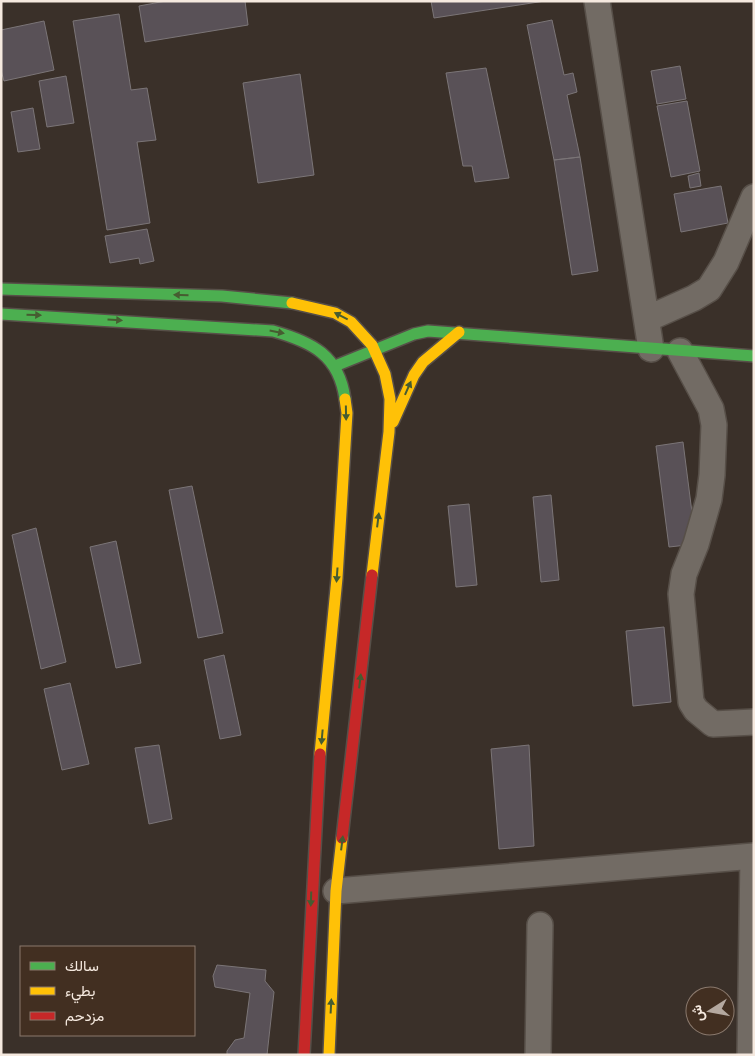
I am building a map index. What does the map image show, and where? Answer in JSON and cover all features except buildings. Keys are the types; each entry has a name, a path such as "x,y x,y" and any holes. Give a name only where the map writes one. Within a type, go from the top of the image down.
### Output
{"street":[{"path":"597,1 651,349"},
{"path":"647,319 694,298 709,289 726,262 754,197"},
{"path":"1,289 208,296 284,302 319,307 350,320 362,332 375,350 386,377 389,394 388,432 336,891 329,1055"},
{"path":"1,314 67,316 273,331 313,344 335,366 346,397 347,413 336,578 321,745 304,1055"},
{"path":"335,366 414,334 428,331 680,351 753,359"},
{"path":"388,432 414,375 422,362 458,332"},
{"path":"680,351 710,409 714,425 709,499 696,544 684,574 681,594 691,702 696,710 713,724 754,722"},
{"path":"336,891 753,856 750,1055"},
{"path":"538,1055 540,925"}],"traffic: fast":[{"path":"1,289 222,296 292,303"},
{"path":"1,314 273,331 300,340 330,361 337,371 345,399"},
{"path":"335,366 414,334 428,331 754,356"}],"traffic: slow":[{"path":"292,303 335,313 351,322 372,345 385,374 390,399 389,432 372,575"},
{"path":"393,422 414,375 423,362 459,332"},
{"path":"320,754 337,578 347,413 345,399"},
{"path":"329,1055 336,891 342,838"}],"traffic: jam":[{"path":"342,838 372,575"},
{"path":"304,1055 320,754"}]}
